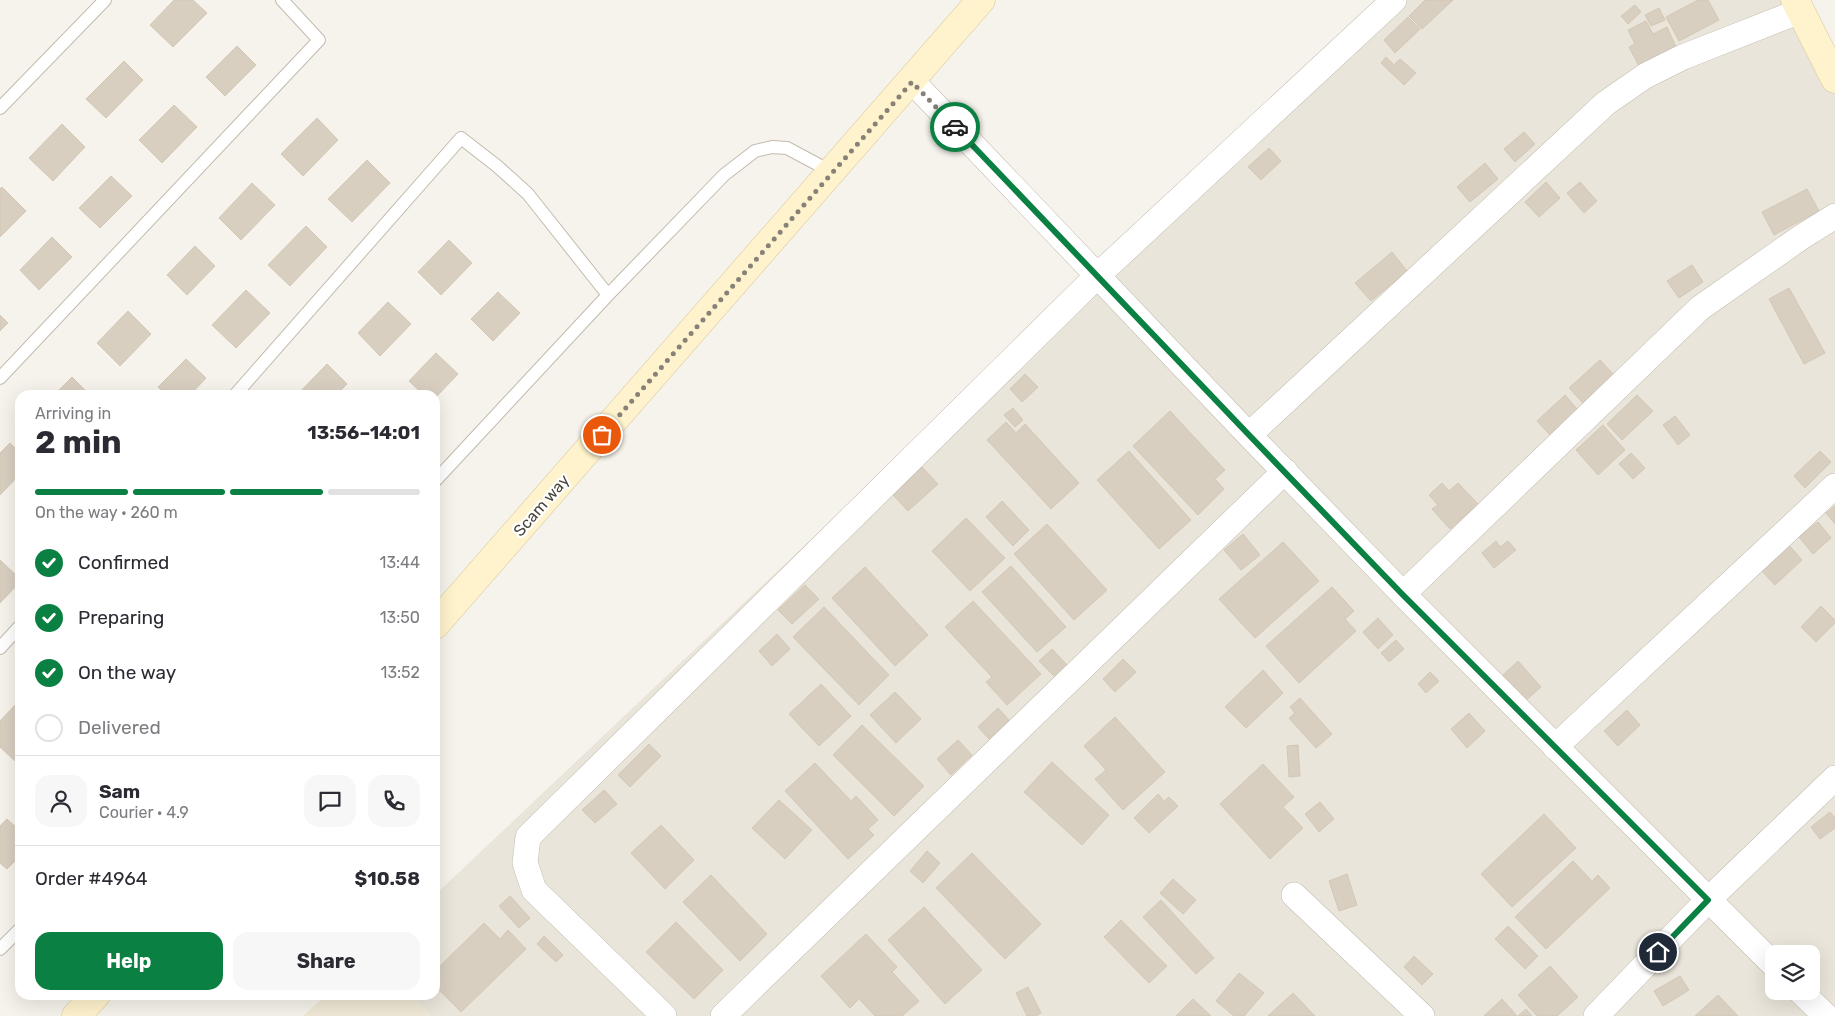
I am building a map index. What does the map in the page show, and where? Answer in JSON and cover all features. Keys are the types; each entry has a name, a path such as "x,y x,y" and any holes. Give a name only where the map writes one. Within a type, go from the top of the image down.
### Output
{"street":[{"name":"Scam way","path":"440,619 912,82 981,0"},
{"path":"664,1016 534,890 526,863 528,837 1097,276 1394,0"},
{"path":"1249,435 1606,103 1645,76 1797,5 1835,79"},
{"path":"912,82 1402,594 1765,956"},
{"path":"1402,594 1700,308 1800,238 1835,216"},
{"path":"723,1016 1285,471"},
{"path":"1555,746 1816,501 1835,486"},
{"path":"1596,1016 1708,900 1835,778"},
{"path":"1294,896 1422,1016"},
{"path":"76,1016 91,1000"},
{"path":"1809,1000 1826,1016"}],"lane":[{"path":"0,108 104,0"},
{"path":"0,378 319,40 282,0"},
{"path":"239,390 461,138 498,166 528,194 608,295"},
{"path":"440,476 608,295 724,175 755,151 772,147 786,148 832,172"},
{"path":"0,648 15,632"},
{"path":"0,949 15,934"}],"shaded area":[{"path":"1381,0 1790,0 1835,77 1835,1016 431,1016 416,1000 440,1000 440,890"},
{"path":"321,1000 416,1000 431,1016 303,1016"}],"building":[{"path":"174,0 193,0 207,13 173,47 150,25"},
{"path":"1425,0 1453,0 1422,29 1409,16"},
{"path":"1698,0 1708,0 1719,20 1679,41 1666,17"},
{"path":"1635,5 1641,12 1628,24 1621,16"},
{"path":"1659,8 1665,20 1651,26 1645,15"},
{"path":"1408,17 1420,29 1395,53 1384,40"},
{"path":"1646,21 1653,34 1667,27 1676,47 1639,66 1629,47 1635,44 1628,30"},
{"path":"237,46 256,65 225,96 206,77"},
{"path":"1386,57 1394,65 1400,59 1416,73 1404,85 1381,63"},
{"path":"124,61 143,80 106,118 86,99"},
{"path":"174,105 197,127 162,163 139,140"},
{"path":"317,118 338,140 303,176 281,154"},
{"path":"62,124 85,147 53,181 29,158"},
{"path":"1524,132 1535,144 1515,162 1504,149"},
{"path":"1269,148 1281,161 1261,180 1248,167"},
{"path":"367,160 390,183 352,222 328,199"},
{"path":"1485,163 1498,179 1470,202 1457,187"},
{"path":"111,176 132,196 100,228 79,208"},
{"path":"1546,182 1560,198 1539,217 1525,202"},
{"path":"1580,182 1597,201 1584,213 1567,193"},
{"path":"252,183 275,205 241,240 219,218"},
{"path":"2,187 26,211 0,237 0,189"},
{"path":"1807,189 1819,211 1774,235 1762,212"},
{"path":"306,226 327,247 290,286 268,265"},
{"path":"52,237 72,257 39,290 20,270"},
{"path":"449,240 472,263 441,295 418,272"},
{"path":"195,246 215,266 187,295 167,275"},
{"path":"1392,252 1407,271 1371,301 1355,283"},
{"path":"1692,265 1703,282 1679,298 1667,281"},
{"path":"1789,288 1825,353 1804,364 1769,299"},
{"path":"246,290 270,313 236,348 212,325"},
{"path":"498,292 520,313 493,341 471,319"},
{"path":"388,302 411,324 380,356 358,333"},
{"path":"128,311 151,334 120,366 97,343"},
{"path":"0,315 8,323 0,331"},
{"path":"436,353 458,374 440,393 440,390 419,390 409,381"},
{"path":"186,359 206,378 195,390 161,390 158,387"},
{"path":"1600,360 1614,375 1583,403 1569,388"},
{"path":"327,364 347,384 341,390 302,390"},
{"path":"1025,374 1038,387 1022,402 1010,389"},
{"path":"72,377 85,390 59,390"},
{"path":"1565,395 1578,410 1550,435 1537,421"},
{"path":"1637,395 1653,411 1622,440 1607,424"},
{"path":"1013,408 1023,420 1015,427 1004,415"},
{"path":"1170,411 1225,470 1215,479 1224,489 1198,515 1133,446"},
{"path":"1675,416 1690,435 1678,445 1663,425"},
{"path":"1006,422 1016,433 1025,424 1079,483 1051,509 987,440"},
{"path":"1603,425 1625,450 1598,475 1576,450"},
{"path":"10,443 15,448 15,479 0,495 0,453"},
{"path":"1129,451 1191,520 1159,549 1097,480"},
{"path":"1820,451 1831,462 1805,488 1794,476"},
{"path":"1631,453 1645,468 1633,479 1619,464"},
{"path":"922,467 938,484 908,511 893,495"},
{"path":"1442,483 1449,491 1458,483 1478,504 1450,529 1432,509 1438,505 1429,495"},
{"path":"1002,501 1029,530 1013,546 986,517"},
{"path":"1835,506 1835,524 1826,513"},
{"path":"966,518 1005,558 970,591 932,551"},
{"path":"1818,522 1831,538 1813,554 1799,537"},
{"path":"1047,524 1107,590 1074,620 1014,554"},
{"path":"1243,534 1260,555 1241,570 1224,550"},
{"path":"1496,541 1500,547 1508,541 1516,550 1494,568 1482,553"},
{"path":"1283,542 1319,581 1255,638 1219,599"},
{"path":"1788,544 1802,560 1775,585 1760,569"},
{"path":"0,560 15,574 15,587 0,603"},
{"path":"1011,566 1066,627 1037,652 982,592"},
{"path":"865,567 928,635 895,666 832,598"},
{"path":"805,585 819,599 792,624 778,610"},
{"path":"1332,587 1354,611 1345,619 1356,631 1299,683 1266,646"},
{"path":"973,601 1041,674 1007,705 986,682 992,677 945,627"},
{"path":"1821,606 1835,620 1835,623 1816,642 1801,627"},
{"path":"824,607 889,675 859,705 793,637"},
{"path":"1378,618 1393,635 1378,649 1363,632"},
{"path":"777,634 790,649 772,666 759,651"},
{"path":"1396,640 1404,649 1389,662 1381,653"},
{"path":"1052,649 1068,666 1055,677 1039,661"},
{"path":"1123,659 1136,672 1115,692 1103,679"},
{"path":"1518,661 1541,687 1524,702 1502,676"},
{"path":"1263,670 1283,693 1246,728 1225,707"},
{"path":"1430,672 1439,681 1426,693 1418,684"},
{"path":"821,684 851,716 819,746 789,714"},
{"path":"895,692 921,719 896,743 870,715"},
{"path":"1300,698 1332,734 1316,748 1289,718 1295,713 1290,707"},
{"path":"15,705 15,761 0,747 0,721"},
{"path":"998,708 1009,720 989,739 978,727"},
{"path":"1627,710 1640,725 1618,746 1604,731"},
{"path":"1469,713 1485,731 1467,748 1451,729"},
{"path":"1115,717 1165,772 1123,810 1095,779 1106,770 1084,746"},
{"path":"862,725 924,786 894,816 833,755"},
{"path":"958,740 972,755 951,775 937,759"},
{"path":"649,744 661,756 630,787 618,775"},
{"path":"1298,745 1300,776 1289,777 1287,746"},
{"path":"1052,762 1109,815 1082,845 1024,792"},
{"path":"815,763 851,801 856,796 878,820 868,829 874,835 848,859 785,791"},
{"path":"1263,764 1294,797 1283,807 1303,828 1270,859 1220,804"},
{"path":"604,790 617,804 595,823 582,810"},
{"path":"1158,794 1164,801 1169,797 1178,806 1149,833 1134,818"},
{"path":"779,800 812,830 785,859 752,828"},
{"path":"1320,802 1334,819 1319,832 1305,814"},
{"path":"1830,812 1835,818 1835,828 1820,839 1811,827"},
{"path":"1544,814 1576,848 1512,907 1481,874"},
{"path":"7,819 15,826 15,861 7,869 0,863 0,826"},
{"path":"661,825 694,860 665,889 631,853"},
{"path":"927,851 940,863 923,883 910,871"},
{"path":"972,853 1041,924 1005,959 936,888"},
{"path":"1573,861 1592,881 1598,875 1610,888 1546,949 1515,917"},
{"path":"1347,874 1357,905 1339,911 1329,881"},
{"path":"711,875 767,934 740,961 683,902"},
{"path":"1173,879 1196,900 1183,914 1160,893"},
{"path":"510,896 530,918 519,928 499,906"},
{"path":"1161,900 1214,958 1196,974 1143,917"},
{"path":"924,907 982,970 945,1004 888,940"},
{"path":"1121,920 1167,966 1149,983 1104,937"},
{"path":"676,922 723,970 694,999 646,952"},
{"path":"484,923 500,939 508,930 526,949 461,1012 440,991 440,966"},
{"path":"1508,926 1538,956 1525,969 1495,939"},
{"path":"866,934 897,967 892,972 919,1001 902,1016 875,1016 859,999 850,1008 821,976"},
{"path":"544,936 563,955 556,962 537,944"},
{"path":"1414,956 1433,974 1422,985 1404,967"},
{"path":"1550,966 1578,997 1557,1016 1537,1016 1518,995"},
{"path":"1239,973 1264,993 1244,1016 1234,1016 1216,1001"},
{"path":"1680,976 1689,990 1663,1006 1654,991"},
{"path":"1028,987 1041,1013 1036,1016 1027,1016 1016,993"},
{"path":"1293,993 1315,1016 1268,1016"},
{"path":"1718,995 1738,1016 1695,1016"},
{"path":"1193,999 1211,1016 1176,1016"},
{"path":"1502,999 1517,1016 1484,1016"},
{"path":"1526,1009 1532,1016 1518,1016"}],"way so far":[{"path":"602,435 912,82 955,127"}],"route":[{"path":"955,127 1402,594 1708,900 1658,952"}]}
